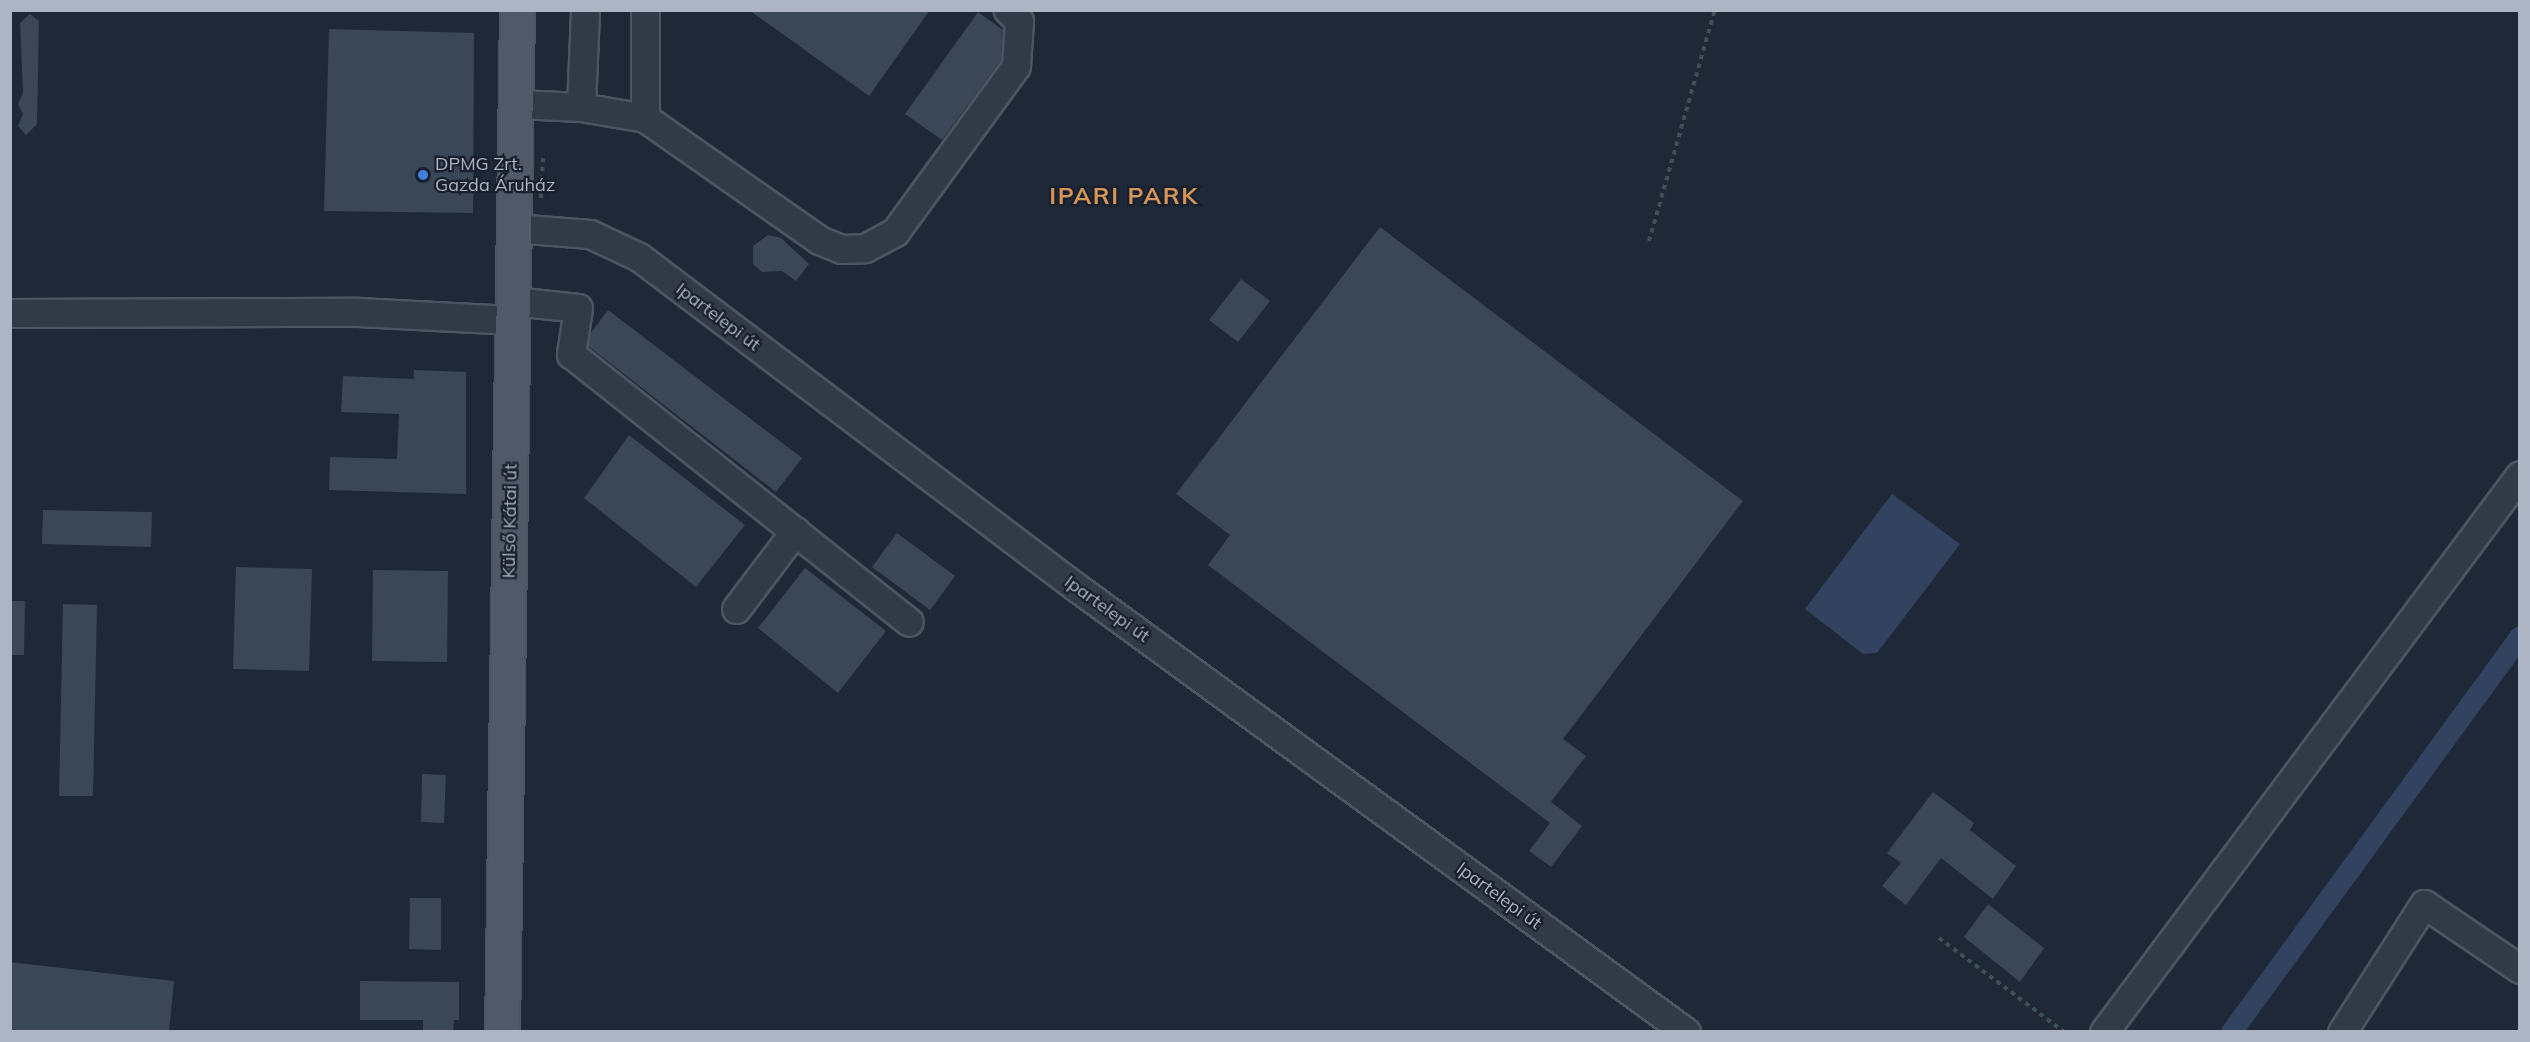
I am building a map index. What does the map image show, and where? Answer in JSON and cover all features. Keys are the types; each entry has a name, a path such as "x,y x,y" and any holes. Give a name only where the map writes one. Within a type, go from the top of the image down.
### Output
{"main road":[{"name":"Külső Kátai út","path":"502,1032 518,10"}],"street":[{"path":"581,107 585,10"},
{"path":"645,10 645,118"},
{"path":"517,104 581,107 645,118 819,240 842,249 866,248 895,232 1016,66 1018,21 1008,10"},
{"name":"Ipartelepi út","path":"514,228 590,234 639,257 1076,587 1686,1032"},
{"path":"10,313 358,312 579,308 571,354 909,622"},
{"path":"2104,1032 2520,475"},
{"path":"736,609 795,531"},
{"path":"2342,1032 2424,904 2520,969"}],"path":[{"path":"1649,241 1714,10"},
{"path":"1940,938 2064,1032"}],"water":[{"path":"1892,494 1960,544 1877,653 1863,654 1805,609"}],"building":[{"path":"749,10 930,10 869,96"},
{"path":"978,12 1003,30 1001,60 942,140 905,114"},
{"path":"30,14 39,21 37,124 26,135 18,126 23,114 18,104 23,93 20,23"},
{"path":"329,29 474,33 473,213 324,211"},
{"path":"1380,227 1743,501 1563,739 1586,756 1551,802 1582,826 1551,867 1529,851 1550,823 1208,565 1230,535 1176,494"},
{"path":"768,235 781,238 809,264 796,281 782,271 762,272 753,264 753,246"},
{"path":"1241,279 1270,301 1238,342 1209,320"},
{"path":"608,310 802,458 776,492 588,346 590,334"},
{"path":"414,370 466,372 466,494 329,490 330,457 397,459 399,414 341,412 343,376 414,379"},
{"path":"629,435 745,525 696,587 584,498"},
{"path":"43,510 152,512 151,547 42,544"},
{"path":"897,533 955,576 930,610 872,567"},
{"path":"236,567 312,569 309,671 233,669"},
{"path":"805,568 886,631 838,693 758,628"},
{"path":"373,570 448,571 447,662 372,661"},
{"path":"10,601 25,601 24,655 10,655"},
{"path":"63,604 97,605 93,796 59,796"},
{"path":"422,774 446,775 444,823 421,822"},
{"path":"1933,792 1974,823 1970,830 2016,866 1993,899 1941,858 1906,905 1882,886 1901,863 1887,853"},
{"path":"410,898 441,898 441,950 409,949"},
{"path":"1988,904 2044,948 2020,982 1964,937"},
{"path":"10,962 174,981 169,1032 10,1032"},
{"path":"360,981 459,982 459,1020 454,1020 453,1032 423,1032 423,1020 360,1020"}],"waterway":[{"path":"2231,1032 2520,636"}],"place":[{"name":"DPMG Zrt. Gazda Áruház","path":"423,175"}],"district":[{"name":"IPARI PARK","path":"1124,196"}]}
